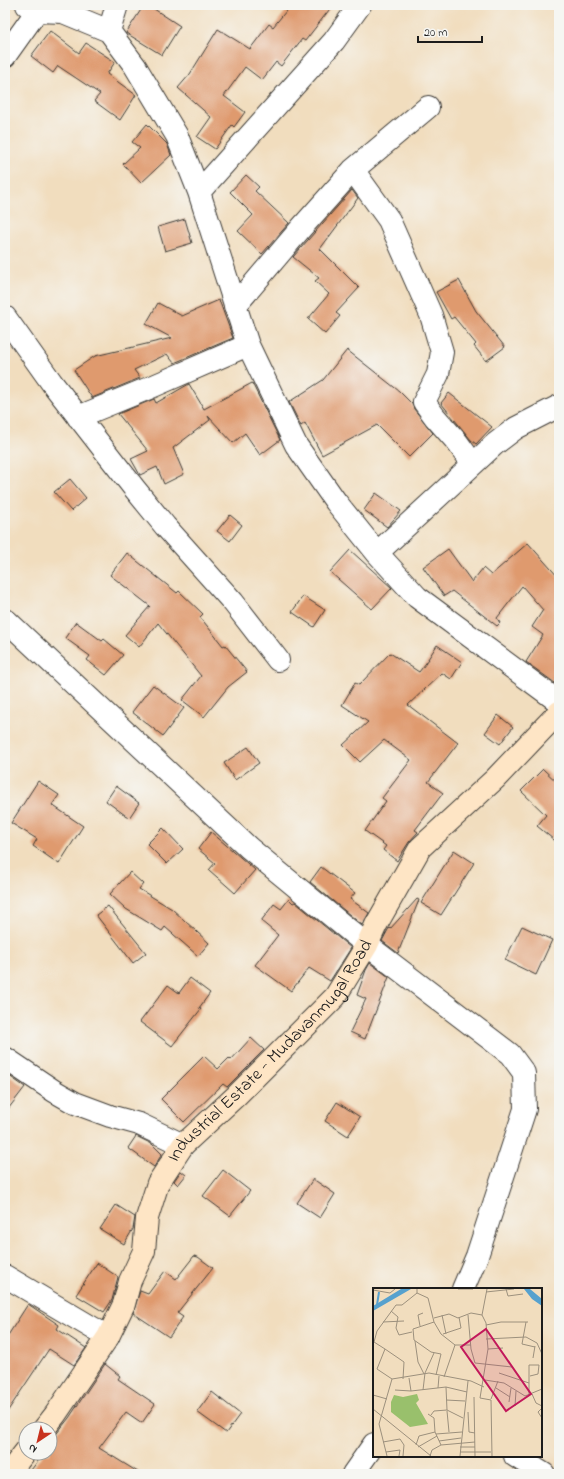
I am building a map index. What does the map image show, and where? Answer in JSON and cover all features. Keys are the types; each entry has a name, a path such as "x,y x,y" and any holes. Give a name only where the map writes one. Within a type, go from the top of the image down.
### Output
{"street":[{"path":"109,31 117,5"},
{"path":"199,192 334,41 360,5"},
{"path":"5,56 32,8 63,12 109,31 135,66 177,136 199,192 248,345 296,445 336,502 377,553 417,597 559,702"},
{"path":"235,306 353,170 428,107"},
{"path":"353,170 389,220 431,315 442,352 438,374 424,402 435,417 458,442 473,464"},
{"path":"5,317 78,417 165,526 233,602 278,660"},
{"path":"78,417 248,345"},
{"path":"377,553 473,464 516,428 559,406"},
{"path":"7,621 249,848 367,945 510,1054 524,1073 525,1109 477,1256 463,1288"},
{"name":"Industrial Estate - Mudavanmugal Road","path":"50,1421 108,1337 124,1304 130,1281 144,1251 147,1218 158,1183 183,1145 236,1096 335,997 367,945 376,925 420,848 495,779 559,712"},
{"path":"5,1058 54,1091 76,1103 110,1116 139,1124 183,1145"},
{"path":"5,1276 108,1337"},
{"path":"352,1474 373,1445"},
{"path":"517,1457 544,1474"},
{"path":"8,1474 18,1461"}],"building":[{"path":"144,5 148,5 180,26 162,55 126,33"},
{"path":"291,5 333,5 305,41 302,39 281,66 276,62 262,80 245,67 224,96 245,112 234,127 232,125 215,149 197,137 211,117 178,88 190,74 218,29 250,49 269,24 273,27"},
{"path":"50,31 79,53 86,43 115,62 107,74 136,95 120,120 94,101 100,94 58,66 53,73 31,56"},
{"path":"147,124 167,144 171,155 141,183 123,164 140,148 132,142"},
{"path":"246,175 259,187 255,191 289,223 262,254 238,231 253,215 230,192"},
{"path":"352,190 358,198 320,249 359,288 336,313 340,316 325,334 308,319 329,294 315,281 319,278 293,257"},
{"path":"185,219 192,243 165,251 158,227"},
{"path":"459,280 476,311 505,347 486,361 474,346 476,344 454,317 451,319 436,292"},
{"path":"219,300 233,338 174,363 167,354 134,370 140,378 92,398 74,370 95,356 172,338 146,324 158,303 182,316"},
{"path":"347,350 399,391 412,404 414,409 433,433 409,457 377,425 322,455 305,423 301,426 289,402 323,380"},
{"path":"252,383 280,440 260,455 245,433 233,443 208,416 210,420 173,448 184,474 164,484 157,467 140,475 131,459 148,451 118,414 154,399 156,403 189,384 204,409"},
{"path":"449,393 492,427 476,444 471,440 441,403"},
{"path":"70,479 86,498 71,511 54,492"},
{"path":"376,493 401,511 387,527 364,510"},
{"path":"230,515 242,525 230,541 217,531"},
{"path":"528,543 559,578 559,686 526,662 543,635 532,627 543,610 522,586 497,618 500,623 497,626 452,591 444,596 423,567 448,549 472,582 483,568 491,575"},
{"path":"350,550 392,588 372,609 330,572"},
{"path":"127,553 177,593 179,591 203,614 200,617 223,646 225,645 247,672 228,687 204,717 182,700 201,676 158,623 139,647 125,635 150,606 110,575"},
{"path":"303,596 325,610 314,627 292,612"},
{"path":"76,622 102,641 104,639 123,655 106,675 87,660 90,656 65,638"},
{"path":"437,645 462,662 451,679 442,673 408,705 458,743 428,782 443,793 415,830 418,832 409,842 397,861 383,850 386,846 365,831 386,801 382,798 411,760 384,740 360,762 343,745 368,722 342,705 355,683 359,685 390,653 419,672"},
{"path":"153,685 184,708 163,736 132,712"},
{"path":"498,715 513,727 500,744 485,733"},
{"path":"248,747 259,763 235,780 224,763"},
{"path":"543,769 559,784 559,844 537,826 546,815 521,791"},
{"path":"38,781 59,795 52,805 83,826 59,864 33,846 37,839 11,823"},
{"path":"116,786 139,803 129,818 106,801"},
{"path":"163,828 183,849 167,864 147,844"},
{"path":"211,832 255,870 235,893 209,870 215,863 198,849"},
{"path":"454,850 474,863 441,915 421,903"},
{"path":"321,867 355,893 350,899 369,913 362,925 310,882"},
{"path":"130,872 143,884 139,889 172,909 209,943 198,956 165,927 162,931 126,909 110,894"},
{"path":"289,899 293,903 295,902 351,948 330,981 309,968 291,991 255,965 278,935 261,921 274,904 281,909"},
{"path":"417,899 419,900 398,953 382,941 389,928 390,929"},
{"path":"108,906 146,953 133,963 96,915"},
{"path":"522,926 552,940 536,975 505,960"},
{"path":"370,963 389,977 365,1039 350,1032 366,999 357,995"},
{"path":"190,978 210,993 199,1008 201,1009 172,1046 140,1022 168,985 179,993"},
{"path":"251,1038 264,1050 227,1087 223,1084 184,1122 161,1099 204,1056 218,1069 229,1058 231,1060"},
{"path":"5,1073 25,1087 5,1113"},
{"path":"337,1102 360,1117 348,1136 325,1121"},
{"path":"136,1136 152,1144 162,1154 154,1167 128,1148"},
{"path":"223,1170 250,1191 230,1216 203,1196"},
{"path":"181,1171 186,1175 178,1185 174,1181"},
{"path":"313,1179 335,1194 320,1218 297,1203"},
{"path":"116,1205 135,1217 133,1229 124,1244 100,1229"},
{"path":"194,1256 198,1257 213,1268 177,1313 183,1317 169,1337 133,1313 140,1291 148,1294 165,1271 176,1279"},
{"path":"97,1263 118,1277 112,1300 104,1312 76,1295"},
{"path":"28,1304 59,1325 57,1329 86,1348 74,1365 49,1349 5,1415 5,1340"},
{"path":"105,1364 120,1376 118,1379 155,1404 142,1423 126,1412 99,1448 141,1474 28,1474 38,1461 58,1461 58,1432"},
{"path":"212,1392 240,1414 226,1433 197,1412"}]}
